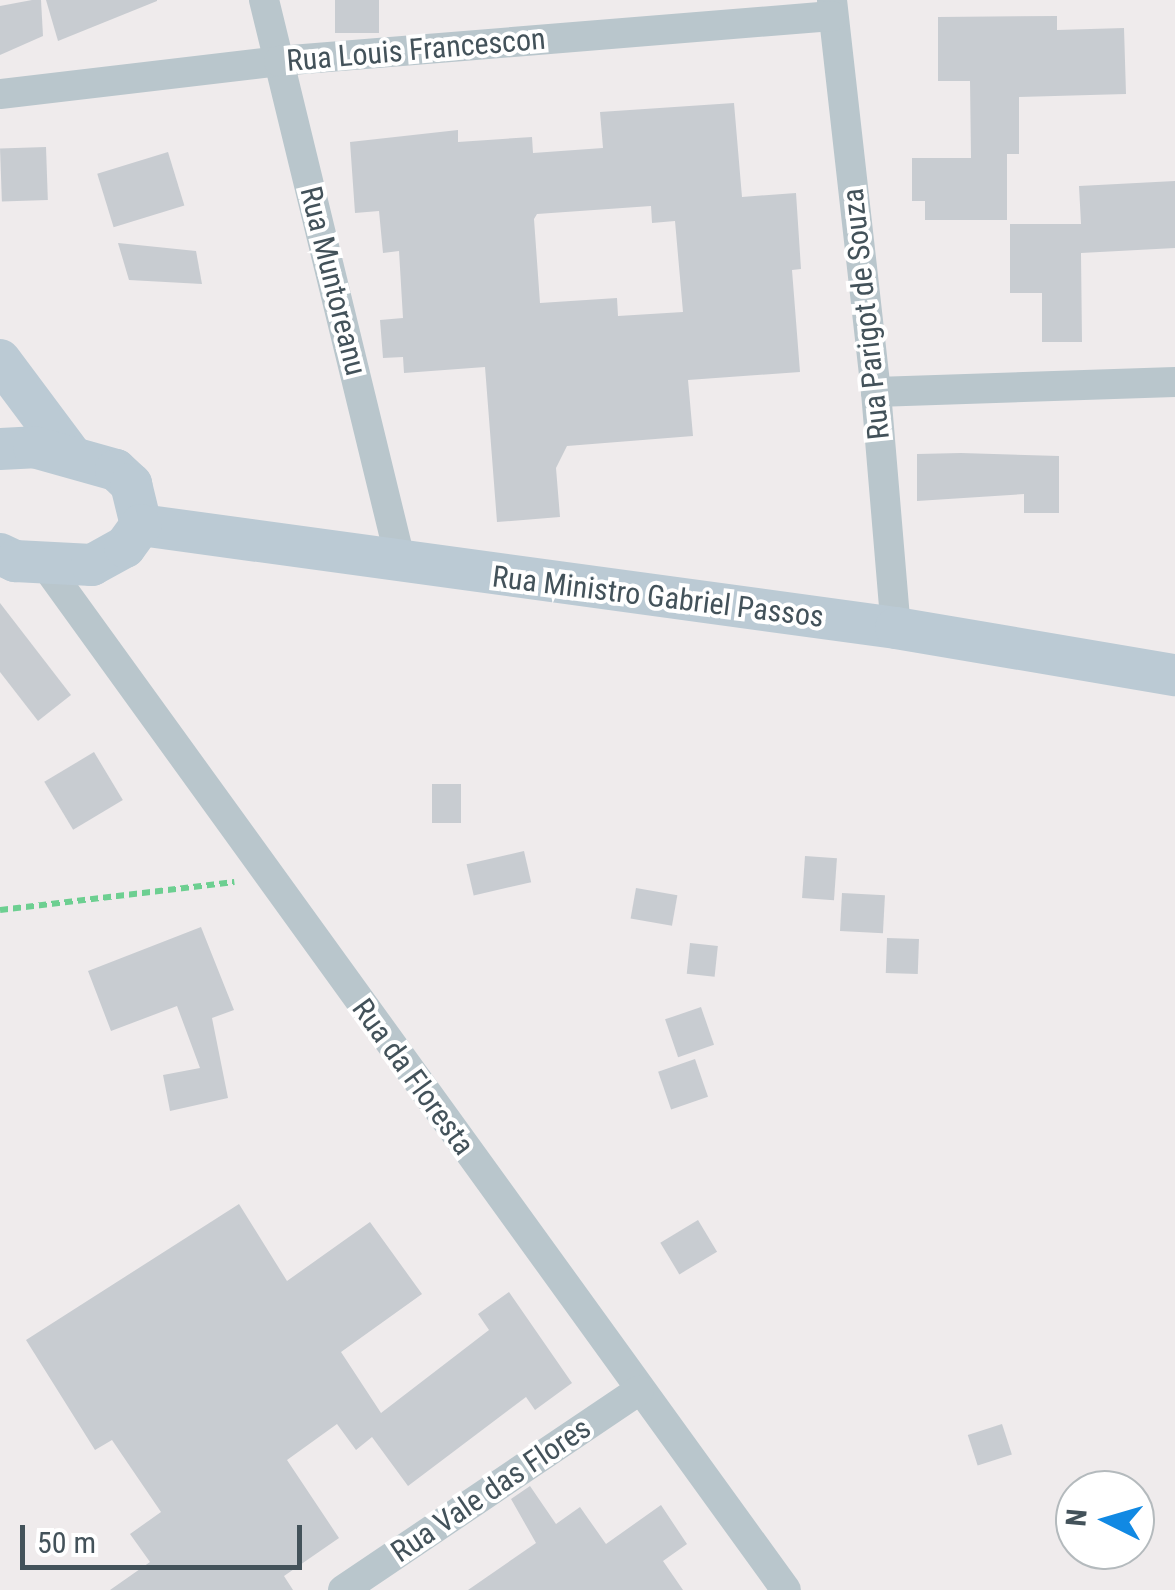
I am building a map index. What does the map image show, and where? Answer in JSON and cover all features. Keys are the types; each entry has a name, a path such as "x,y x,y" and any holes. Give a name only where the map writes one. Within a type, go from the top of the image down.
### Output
{"main road":[{"path":"0,360 70,454"},
{"path":"0,448 34,447 116,470 131,484 141,525 124,547 92,565 15,561 0,554"},
{"name":"Rua Ministro Gabriel Passos","path":"141,525 896,628 1175,675"}],"street":[{"name":"Rua Muntoreanu","path":"264,0 402,563"},
{"name":"Rua Louis Francescon","path":"0,94 279,60 832,8"},
{"name":"Rua Parigot de Souza","path":"832,8 876,392 896,628"},
{"path":"876,392 1175,382"},
{"name":"Rua da Floresta","path":"43,562 786,1590"},
{"name":"Rua Vale das Flores","path":"343,1590 639,1390"}],"path":[{"path":"0,910 270,878"}],"building":[{"path":"41,0 43,36 0,55 0,6"},
{"path":"46,0 157,0 157,1 58,41"},
{"path":"335,0 379,0 379,33 335,33"},
{"path":"1057,16 1057,30 1124,28 1126,94 1019,97 1019,154 1007,154 1007,220 925,220 925,201 912,201 912,158 971,158 970,81 938,81 938,17"},
{"path":"734,103 742,197 796,193 801,269 792,270 800,372 688,380 693,436 567,446 556,468 560,517 497,522 485,367 404,373 403,357 383,358 380,320 403,318 399,251 383,253 379,211 355,213 350,142 458,130 458,142 532,137 533,153 603,148 600,112","holes":["651,206 652,223 675,221 683,312 618,316 617,298 540,303 534,219 537,214"]},
{"path":"46,147 48,200 2,202 0,149"},
{"path":"168,152 184,206 114,227 97,174"},
{"path":"1175,181 1175,248 1081,253 1082,342 1042,342 1042,293 1010,293 1010,224 1081,224 1079,186"},
{"path":"118,243 196,251 202,284 129,280"},
{"path":"917,454 1059,456 1059,513 1024,513 1024,494 917,501"},
{"path":"0,603 71,695 38,721 0,672"},
{"path":"94,752 123,800 73,830 44,782"},
{"path":"432,784 461,784 461,823 432,823"},
{"path":"524,851 531,882 474,895 467,864"},
{"path":"805,856 837,858 834,900 802,898"},
{"path":"636,888 677,895 672,926 631,919"},
{"path":"842,893 885,895 883,933 840,931"},
{"path":"201,927 234,1010 212,1018 228,1098 170,1111 163,1075 200,1068 177,1006 111,1031 88,971"},
{"path":"887,938 919,939 918,974 886,973"},
{"path":"690,943 718,946 715,977 687,974"},
{"path":"701,1007 714,1045 678,1057 665,1019"},
{"path":"695,1059 708,1097 671,1110 658,1072"},
{"path":"239,1204 287,1281 370,1222 422,1294 341,1352 381,1413 489,1330 478,1314 509,1292 572,1383 535,1410 526,1397 408,1486 372,1437 356,1450 337,1424 287,1460 339,1538 284,1576 293,1590 110,1590 150,1562 130,1534 161,1512 112,1440 95,1450 26,1340"},
{"path":"698,1220 717,1252 679,1274 660,1243"},
{"path":"1002,1424 1012,1454 978,1466 968,1435"},
{"path":"530,1486 556,1524 580,1507 606,1544 661,1505 687,1544 663,1561 683,1590 468,1590 536,1543 511,1499"}]}
